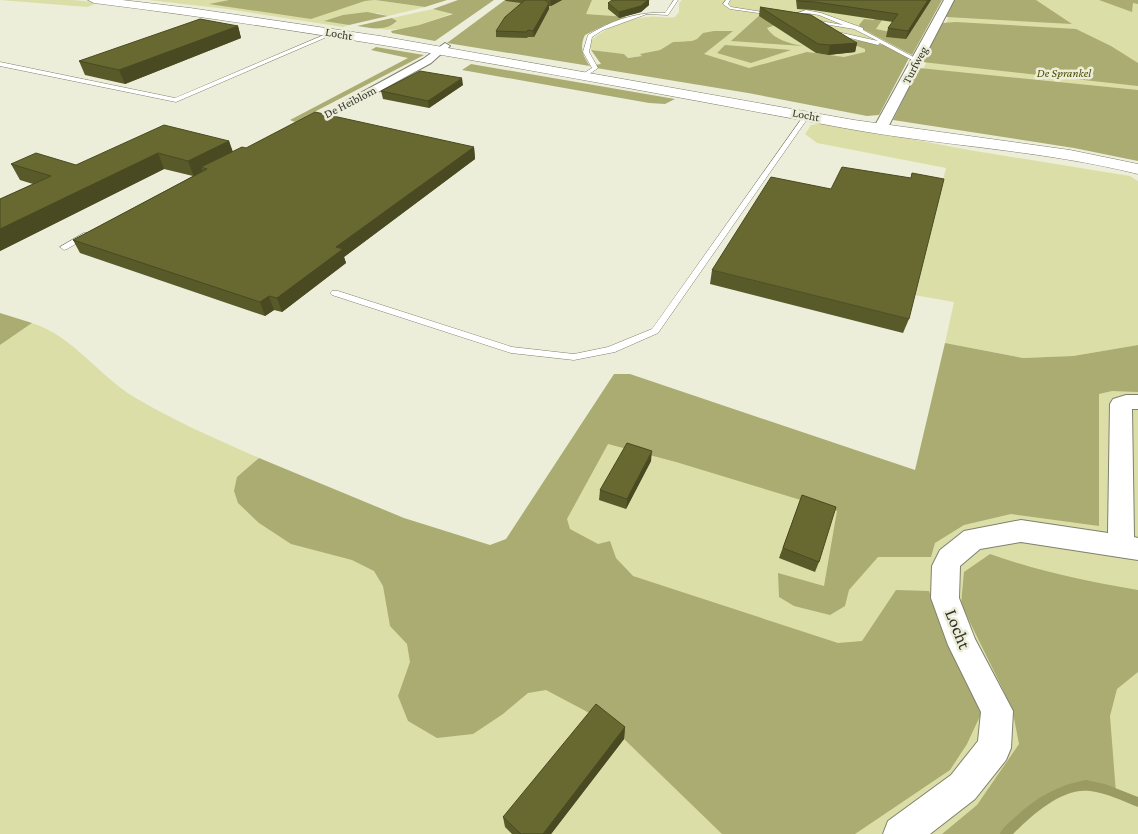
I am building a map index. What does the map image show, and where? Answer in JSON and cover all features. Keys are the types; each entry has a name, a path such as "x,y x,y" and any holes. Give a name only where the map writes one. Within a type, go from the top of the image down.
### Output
{"street":[{"name":"Locht","path":"94,0 233,16 442,49 880,129 1028,150 1112,167 1138,169"},
{"name":"Turfweg","path":"880,129 949,0"},
{"name":"De Heiblom","path":"352,101 427,61 442,49"},
{"name":"Locht","path":"902,834 963,788 994,748 997,711 963,645 945,598 946,566 950,558 973,539 1021,531 1130,548 1121,404 1138,402"}],"lane":[{"path":"728,0 725,4 730,8 778,15"},
{"path":"666,5 676,2"},
{"path":"647,13 666,14 676,2"},
{"path":"583,76 595,68 586,52 590,36 601,29 647,13 657,7"},
{"path":"885,43 838,35 797,14 804,9 815,9 831,13 916,60"},
{"path":"795,18 861,30"},
{"path":"0,64 176,100 333,33"},
{"name":"De Heiblom","path":"308,123 352,101"},
{"path":"335,293 511,350 574,357 611,350 655,331 807,115"},
{"path":"64,247 98,229"}],"green space":[{"path":"0,0 73,0 94,2 93,5 87,7"},
{"path":"148,0 229,0 211,4 311,18 365,1 375,0 425,7 388,16 378,13 325,20 349,25 343,27 227,9"},
{"path":"229,0 375,0 365,1 311,19 209,4"},
{"path":"375,0 447,0 425,7"},
{"path":"458,0 494,0 435,41 392,33 391,31 419,25 453,14 433,9"},
{"path":"505,0 592,0 586,14 627,17 585,35 582,44 583,51 585,59 590,66 447,43"},
{"path":"592,0 651,0 643,8 628,15 613,16 585,14"},
{"path":"682,0 939,0 903,59 666,78 686,41 673,42 660,50 641,54 643,56 628,58 624,54 591,50 589,42 602,32 616,25 650,17 675,17 679,12 679,3"},
{"path":"915,0 942,0 912,55 861,28 859,25 864,19 874,20 878,14 884,17 876,29 895,33"},
{"path":"954,0 1036,0 1072,24 946,17"},
{"name":"De Sprankel","path":"957,0 1138,0 1138,158 899,118"},
{"path":"1099,0 1138,0 1138,4 1133,3 1132,12"},
{"path":"433,9 453,13 407,28 379,29 395,24 397,21 392,18"},
{"path":"367,12 388,16 349,25 324,21 343,15"},
{"path":"761,14 778,24 767,28 773,35 803,46 731,41"},
{"path":"392,18 397,21 388,27 357,26"},
{"path":"956,22 1076,29 1111,46 1138,63 1138,86 922,62 942,23"},
{"path":"733,31 704,54 749,68 807,52 844,57 865,52 865,49 849,43 848,39 885,45 909,58 879,115 867,116 748,93 596,68 595,65 601,64 591,50 624,54 628,58 642,56 640,54 660,50 673,42 692,41 703,33"},
{"path":"725,45 791,50 751,63 717,53"},
{"path":"376,47 424,55 295,122 290,120 408,58 371,50"},
{"path":"471,64 675,99 665,104 649,103 462,70"},
{"path":"919,68 1138,90 1138,161 1074,148 893,120"},
{"path":"826,123 969,150 1130,176 1138,181 1138,345 1073,356 1023,358 945,343 954,302 914,295 946,168 817,143 805,134 811,125"},
{"path":"0,313 32,323 0,345"},
{"path":"32,323 47,329 73,346 134,397 180,422 259,458 255,461 395,523 490,549 506,541 616,376 918,474 1028,363 1138,351 1138,834 0,834 0,345"},
{"path":"945,343 1023,358 1073,356 1138,345 1138,392 1112,391 1099,394 1099,526 1011,514 964,525 935,543 931,557 878,557 849,590 845,606 830,615 794,606 779,597 778,573 824,586 837,511 676,462 608,444 567,519 570,529 598,544 610,541 616,558 633,576 838,643 862,641 896,590 929,591 949,645 981,714 967,744 950,770 855,834 722,834 624,739 595,716 546,690 528,693 503,714 473,734 437,738 408,721 398,696 410,662 407,644 390,626 383,586 374,571 352,560 291,544 259,523 238,503 234,491 237,477 259,458 404,518 490,545 506,539 614,374 630,374 915,470"},
{"path":"990,554 1026,566 1063,575 1138,590 1138,672 1117,689 1110,716 1116,793 1090,785 1074,787 1063,790 1041,802 1004,834 942,834 977,805 1019,744 1012,708 961,604 964,572"}],"building":[{"path":"525,0 545,0 549,3 533,31 496,31 505,17"},
{"path":"612,0 648,0 641,6 619,12 608,3"},
{"path":"798,0 928,0 908,31 888,28 898,14"},
{"path":"760,7 811,15 857,43 818,44"},
{"path":"200,19 238,26 119,70 79,61"},
{"path":"420,71 462,78 428,101 381,91"},
{"path":"315,112 474,147 336,247 343,249 277,298 269,296 260,302 73,240 207,169 201,167 242,147 246,148"},
{"path":"164,125 229,141 188,161 158,153 0,229 0,199 51,176 11,164 36,153 76,165"},
{"path":"842,167 911,178 912,173 944,179 909,319 712,270 771,177 831,189"},
{"path":"627,443 652,451 627,499 600,490"},
{"path":"802,495 836,507 819,562 783,548"},
{"path":"596,704 625,727 543,834 521,834 503,817"}],"waterway":[{"path":"1005,834 1022,817 1042,802 1074,787 1086,785 1098,787 1138,802"}]}
